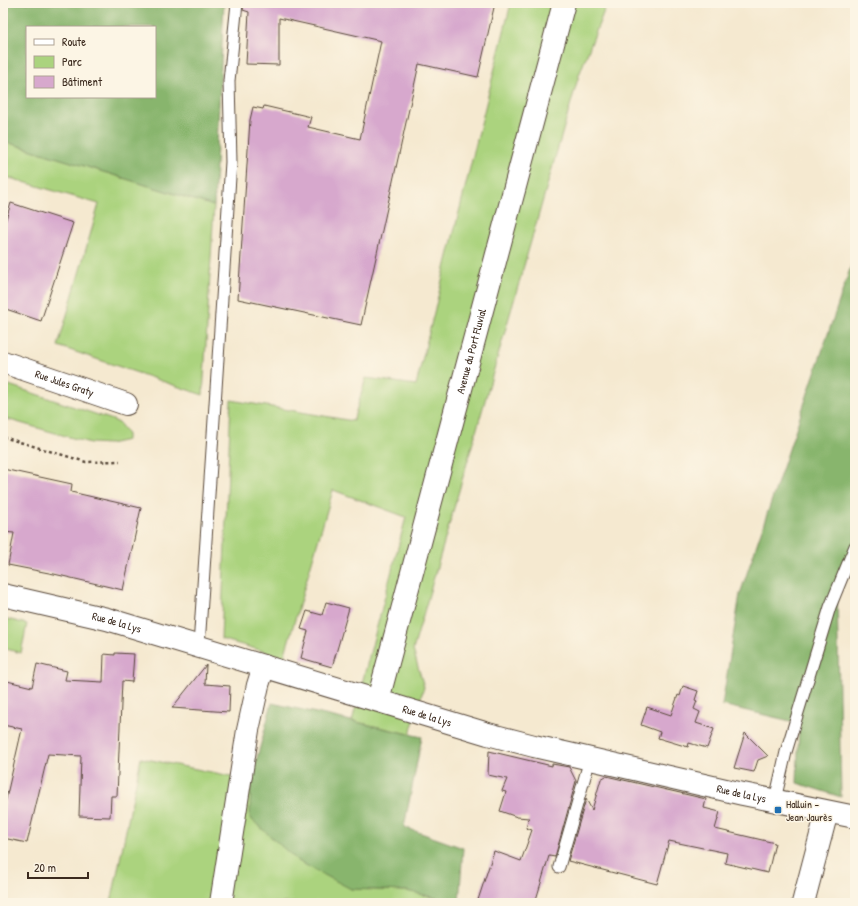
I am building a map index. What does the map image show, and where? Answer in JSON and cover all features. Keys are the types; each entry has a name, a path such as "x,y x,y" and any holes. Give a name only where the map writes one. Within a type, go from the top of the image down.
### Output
{"street":[{"name":"Avenue du Port Fluvial","path":"378,700 564,3"},
{"name":"Rue Jules Graty","path":"3,362 126,404"},
{"name":"Rue de la Lys","path":"3,595 107,619 488,734 590,759 855,817"},
{"path":"221,903 248,730 258,685 264,666"},
{"path":"803,903 827,812"}],"lane":[{"path":"199,646 231,162 230,81 236,3"},
{"path":"775,800 786,752 830,607 855,546"},
{"path":"559,866 590,759"}],"path":[{"path":"3,437 86,462 120,461"}],"green space":[{"path":"3,3 224,3 214,206 3,141"},
{"path":"511,3 607,3 579,75 413,650 424,687 410,734 352,721 406,517 333,490 284,657 221,639 231,400 353,421 366,378 416,385"},
{"path":"3,141 214,206 203,395 58,346 99,204 3,176"},
{"path":"855,254 855,560 837,590 841,797 797,783 799,723 722,705 740,594"},
{"path":"3,383 113,420 119,423 127,433 127,440 109,444 90,443 3,418"},
{"path":"3,618 27,624 21,653 3,648"},
{"path":"272,703 422,737 404,827 463,848 459,903 407,891 351,889 298,861 250,818 251,780"},
{"path":"141,758 251,780 351,889 407,891 458,903 111,903"}],"building":[{"path":"244,3 495,3 478,77 419,64 361,325 238,299 250,120 253,107 263,109 264,106 311,117 308,127 360,139 381,41 279,18 279,65 246,64 249,12 243,10"},
{"path":"11,203 73,223 41,321 3,308 3,229"},
{"path":"3,469 72,484 71,492 141,508 123,590 8,565 14,533 3,532"},
{"path":"326,602 349,608 332,667 301,658 308,631 301,629 307,611 322,615"},
{"path":"115,653 134,654 132,682 122,681 117,796 111,796 110,817 79,816 81,756 48,754 27,843 3,838 3,812 22,729 3,725 3,680 32,687 37,664 67,671 65,680 103,682 104,654 115,655"},
{"path":"206,665 205,684 230,686 229,712 172,708"},
{"path":"683,686 698,691 694,709 700,712 696,723 714,729 707,748 689,743 688,747 658,738 660,732 641,725 647,707 671,715"},
{"path":"745,733 768,756 758,760 754,772 734,768"},
{"path":"489,751 552,766 552,764 569,767 576,781 555,857 549,856 535,903 477,903 494,851 521,861 532,830 526,828 529,818 517,817 500,811 506,792 502,791 507,779 488,775"},
{"path":"606,776 706,799 704,808 720,812 715,829 775,843 768,873 725,863 727,853 669,841 657,884 568,861 586,799 592,810 601,779"}],"place":[{"name":"Halluin – Jean Jaurès","path":"778,810"}]}
